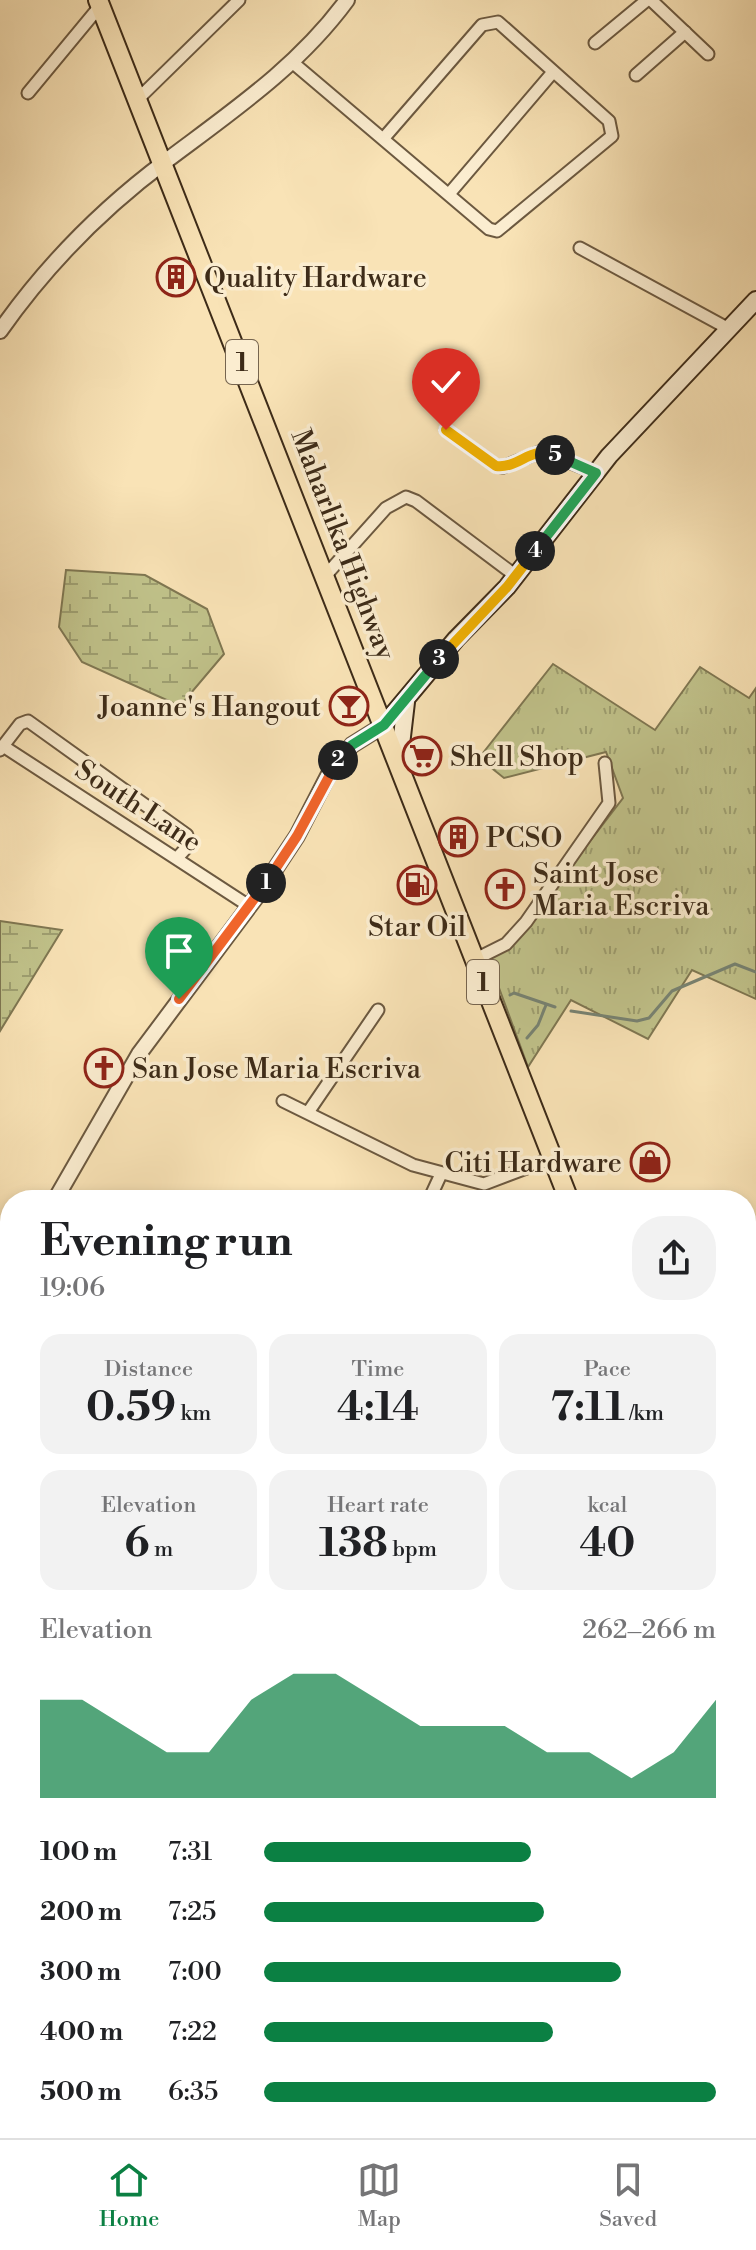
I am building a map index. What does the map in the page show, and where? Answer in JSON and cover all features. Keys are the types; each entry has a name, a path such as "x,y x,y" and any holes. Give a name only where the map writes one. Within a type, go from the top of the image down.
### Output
{"main road":[{"name":"Maharlika Highway","path":"99,3 400,762 565,1190"},
{"path":"384,725 409,693 516,576 596,473 756,300"},
{"path":"400,762 401,727 409,693"}],"street":[{"path":"137,100 239,0"},
{"path":"595,43 649,0 708,54"},
{"path":"28,93 99,3"},
{"path":"0,331 53,264 163,163 236,112 292,62 341,3"},
{"path":"292,62 489,229 497,231 612,136 609,121 498,22 491,21 482,25 383,139"},
{"path":"636,75 685,32"},
{"path":"449,194 553,72"},
{"path":"580,248 729,329"},
{"path":"446,430 496,466 503,467 542,451 596,473"},
{"path":"326,575 386,508 406,497 416,501 516,576"},
{"path":"1,748 24,721 187,835 188,846 178,857"},
{"path":"61,1190 139,1054 297,836 342,755 384,725"},
{"name":"South Lane","path":"1,748 178,857 249,906"},
{"path":"474,960 506,944 526,922 609,803 605,763"},
{"path":"309,1111 378,1010"},
{"path":"283,1101 309,1111 413,1165 484,1184 553,1158"},
{"path":"434,1190 441,1174"}],"green space":[{"path":"66,570 145,575 207,609 224,654 180,706 82,662 59,627"},
{"path":"553,664 655,730 700,667 749,698 756,688 756,999 692,970 648,1039 571,1000 528,1067 488,958 511,944 623,798 606,752 504,778 479,758"},
{"path":"0,921 62,930 0,1031"}],"waterway":[{"path":"571,1011 637,1021 649,1018 672,991 735,964 756,972"},
{"path":"510,995 514,993 555,1007"},
{"path":"527,1038 538,1025 546,1005"}],"place":[{"name":"Quality Hardware","path":"176,277"},
{"name":"Joanne's Hangout","path":"349,706"},
{"name":"Shell Shop","path":"422,756"},
{"name":"PCSO","path":"458,837"},
{"name":"Star Oil","path":"417,885"},
{"name":"Saint Jose Maria Escriva","path":"505,889"},
{"name":"San Jose Maria Escriva","path":"104,1068"},
{"name":"Citi Hardware","path":"650,1162"}],"route":[{"path":"179,999 260,892 297,836 342,755 372,730 384,725 456,639 507,587 596,473 542,451 503,467 496,466 446,430"}]}
